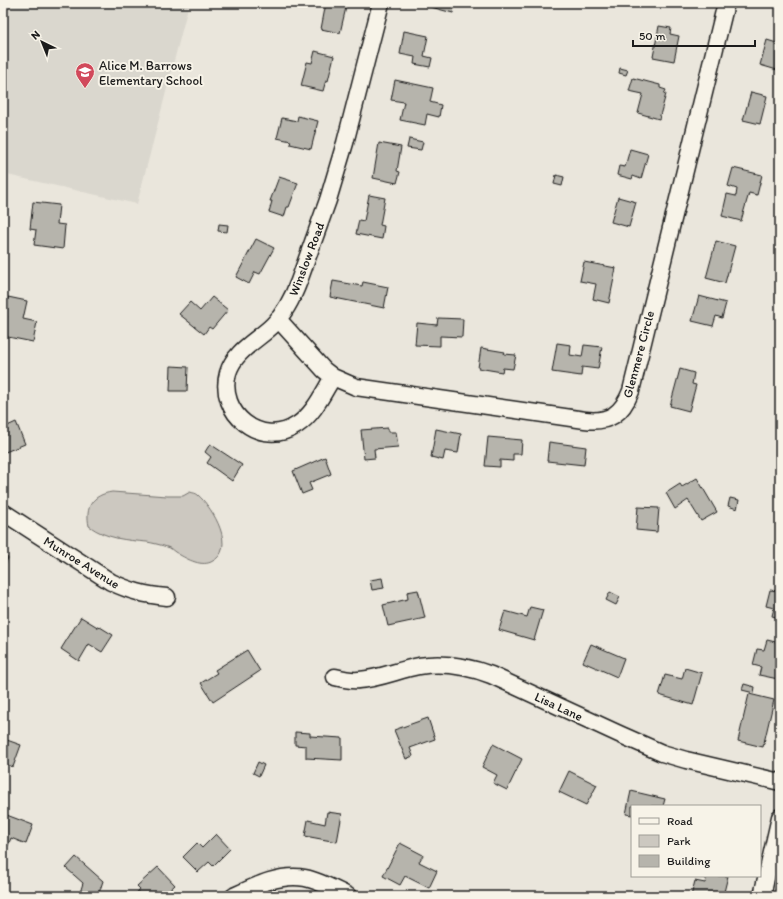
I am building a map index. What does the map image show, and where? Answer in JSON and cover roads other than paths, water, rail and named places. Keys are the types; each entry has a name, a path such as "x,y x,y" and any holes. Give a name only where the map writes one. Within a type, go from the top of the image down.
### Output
{"street":[{"name":"Winslow Road","path":"333,377 316,405 306,418 290,429 279,432 257,430 248,426 240,419 230,404 226,388 228,372 231,364 242,350 262,335 278,319 294,294 300,281 328,200 353,116 381,3"},
{"name":"Glenmere Circle","path":"278,319 316,363 333,377 356,387 373,391 585,420 601,421 609,418 619,411 626,402 631,391 726,3"},
{"name":"Munroe Avenue","path":"3,512 111,582 129,591 166,598"},
{"name":"Lisa Lane","path":"335,677 358,681 419,666 438,664 472,668 491,675 662,753 780,782"},
{"path":"762,896 780,817"},
{"path":"234,896 269,881 288,877 304,878 321,882 348,896"}],"place":[{"name":"Alice M. Barrows Elementary School","path":"85,89"}]}
